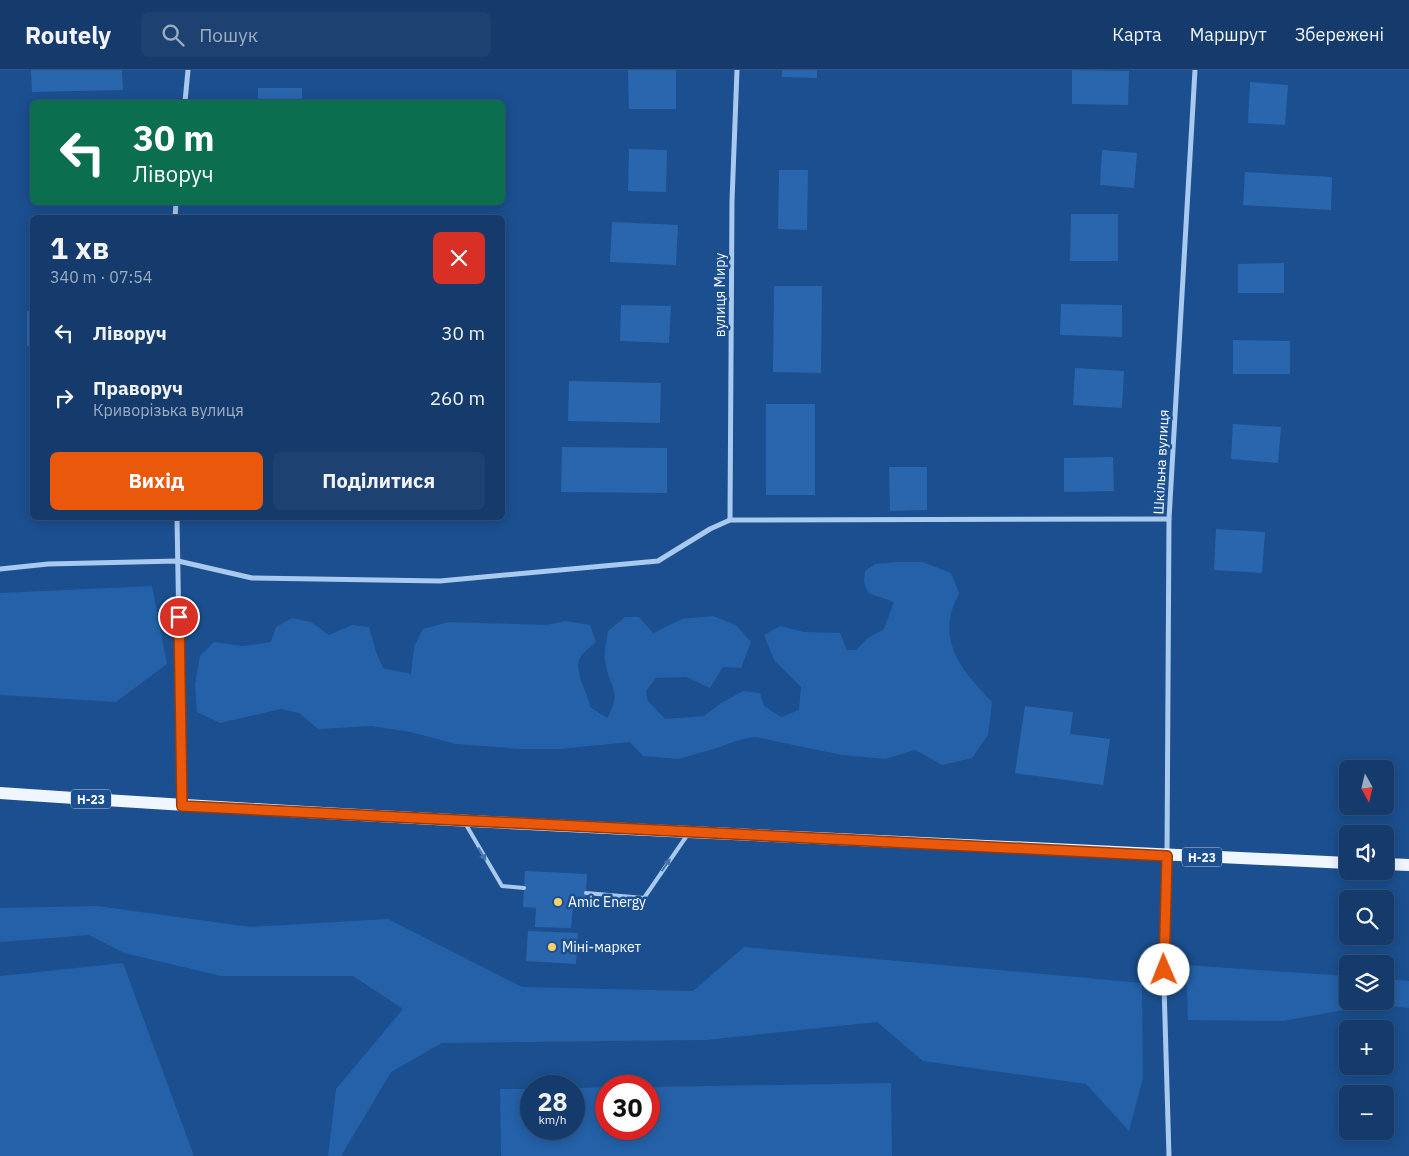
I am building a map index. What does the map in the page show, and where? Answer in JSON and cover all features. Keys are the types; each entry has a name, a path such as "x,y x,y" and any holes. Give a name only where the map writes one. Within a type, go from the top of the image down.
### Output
{"main road":[{"name":"Н-23","path":"0,793 182,806 464,821 1167,856 1339,862"},
{"path":"1394,864 1409,865"}],"street":[{"path":"185,100 188,70"},
{"name":"вулиця Миру","path":"730,520 732,201 737,70"},
{"name":"Шкільна вулиця","path":"1169,1156 1163,951 1167,856 1169,519 1195,70"},
{"path":"0,568 48,564 178,561 252,578 440,581 658,560 710,529 730,520 1169,519"},
{"path":"177,520 182,806"}],"lane":[{"path":"464,821 502,886 524,888"},
{"path":"586,893 644,898 689,832"}],"shaded area":[{"path":"923,562 951,573 959,593 950,619 949,632 951,643 961,665 992,702 988,735 972,758 942,765 915,750 885,759 842,755 755,737 739,740 678,759 643,756 630,742 560,749 522,749 456,744 410,732 371,726 318,729 299,713 281,709 220,723 197,712 195,685 200,656 214,642 243,646 271,642 276,627 292,618 311,622 329,635 352,625 369,627 383,668 411,674 414,647 423,629 449,622 547,625 565,621 590,625 596,642 581,656 578,667 579,674 590,707 607,718 614,700 613,688 605,659 608,631 625,617 639,617 653,633 682,619 713,616 736,625 751,642 741,668 723,667 710,688 686,677 656,678 646,691 648,701 665,719 704,716 721,703 743,691 760,693 764,706 781,717 799,710 801,687 774,660 764,635 780,626 804,632 840,633 847,650 856,650 868,638 884,629 894,602 868,593 864,582 865,571 875,564"},
{"path":"152,586 167,664 116,702 0,695 0,593"},
{"path":"97,906 251,927 388,919 522,987 693,991 744,947 1142,983 1143,1078 1129,1131 1086,1084 923,1061 877,1022 706,1040 442,1043 391,1072 341,1156 328,1156 336,1089 403,1009 353,976 221,976 124,953 89,935 0,942 0,908"},
{"path":"123,963 194,1156 0,1156 0,976"},
{"path":"1186,965 1339,975 1339,1010 1344,1010 1283,1021 1188,1020"},
{"path":"1394,980 1409,981 1409,1008 1394,1006"},
{"path":"891,1083 892,1156 501,1156 500,1089 520,1089 520,1140 585,1140 585,1088 595,1087 595,1140 660,1140 660,1087"}],"building":[{"path":"31,70 122,70 123,90 32,92"},
{"path":"628,70 676,70 676,109 629,109"},
{"path":"782,70 817,70 817,78 782,77"},
{"path":"1072,70 1129,71 1128,105 1072,104"},
{"path":"1250,82 1288,85 1285,125 1248,123"},
{"path":"258,88 302,88 302,100 258,100"},
{"path":"629,149 667,150 666,192 628,191"},
{"path":"1102,150 1137,153 1134,188 1100,185"},
{"path":"779,170 808,170 807,230 778,229"},
{"path":"1245,172 1332,177 1331,210 1243,205"},
{"path":"1071,214 1118,214 1118,261 1070,261"},
{"path":"612,222 678,225 676,265 610,262"},
{"path":"1284,263 1284,293 1238,293 1238,264"},
{"path":"774,286 822,286 821,373 773,372"},
{"path":"1061,304 1122,305 1122,337 1060,335"},
{"path":"621,305 671,306 669,343 620,341"},
{"path":"30,310 30,346 27,346 27,311"},
{"path":"1233,340 1290,341 1290,374 1233,374"},
{"path":"1075,368 1124,371 1122,408 1073,405"},
{"path":"569,381 661,383 660,423 568,421"},
{"path":"766,404 815,404 815,495 766,495"},
{"path":"1233,424 1281,427 1278,463 1231,459"},
{"path":"562,447 667,448 667,493 561,492"},
{"path":"1113,457 1114,491 1064,492 1064,458"},
{"path":"889,467 927,467 927,510 890,511"},
{"path":"1216,529 1265,532 1262,573 1214,570"},
{"path":"1025,706 1073,712 1070,734 1110,739 1103,785 1015,773"},
{"path":"525,871 587,874 585,909 573,908 571,928 535,927 536,908 523,907"},
{"name":"Міні-маркет","path":"528,931 578,933 576,964 526,961"}],"place":[{"name":"Amic Energy","path":"558,902"},
{"name":"Міні-маркет","path":"552,947"}],"route":[{"path":"179,617 182,806 1167,856 1164,970"}]}
